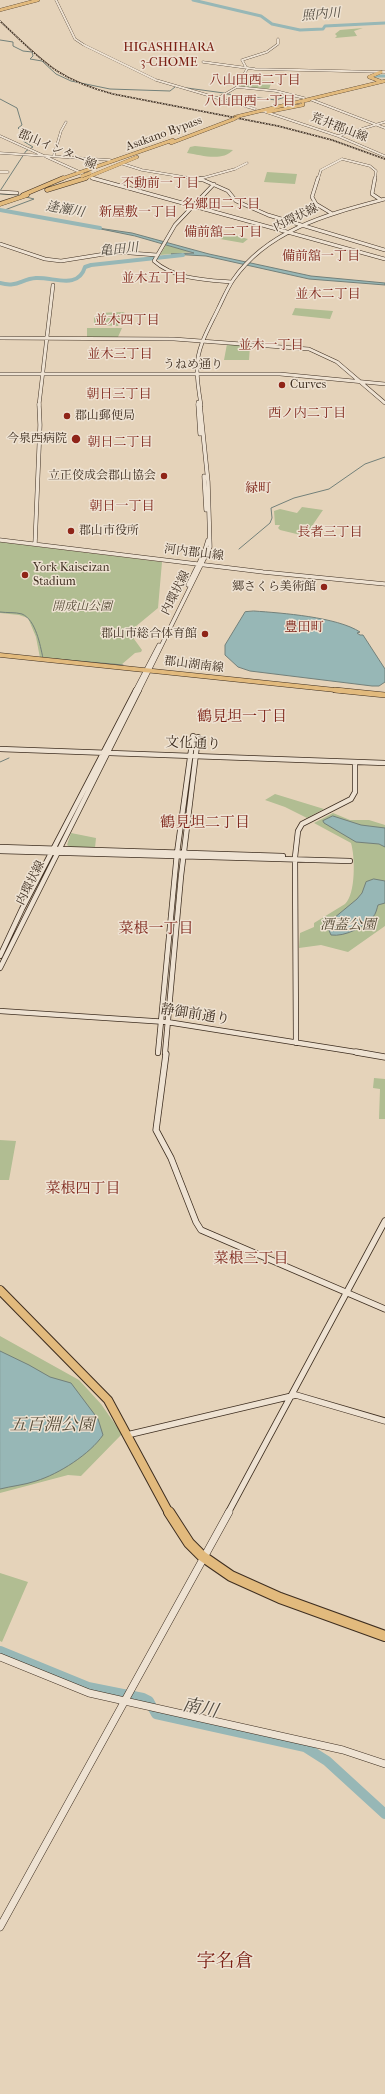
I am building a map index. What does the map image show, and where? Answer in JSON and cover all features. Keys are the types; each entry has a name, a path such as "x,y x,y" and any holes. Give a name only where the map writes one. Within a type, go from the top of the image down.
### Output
{"highway":[{"path":"23,4 34,0"},
{"path":"0,9 38,0"},
{"path":"384,72 375,73 369,77 375,81 385,82"},
{"path":"363,86 377,82 375,81"},
{"name":"Asakano Bypass","path":"0,204 80,174 90,174 235,118 283,104 385,82"},
{"name":"Asakano Bypass","path":"90,174 173,140 235,118 272,107 385,82"},
{"path":"277,102 286,99 329,94"},
{"path":"283,104 296,99"},
{"path":"268,112 303,105 303,101 313,99"},
{"path":"272,107 303,103"},
{"path":"80,174 173,140"},
{"path":"26,195 90,174"},
{"path":"0,1290 108,1400 177,1527 204,1558 241,1583 385,1636"}],"main road":[{"name":"郡山湖南線","path":"0,655 385,695"}],"street":[{"path":"56,0 75,39 83,45 156,80 255,107"},
{"path":"247,68 242,60 276,47 278,44 278,39"},
{"path":"203,62 247,68 326,69 375,73"},
{"path":"238,87 247,68"},
{"path":"218,98 238,87 276,91 304,98"},
{"path":"313,99 385,128"},
{"name":"荒井郡山線","path":"263,111 338,136 385,156"},
{"path":"54,155 61,131 66,122"},
{"path":"338,136 385,122"},
{"path":"0,135 80,174"},
{"path":"0,153 40,154 110,160"},
{"path":"330,213 316,204 312,197 321,170 340,159 363,163 374,168 376,173 372,194 380,200"},
{"path":"198,179 213,173 232,171 247,163"},
{"path":"123,164 142,170 198,179 214,184 232,193 235,200 269,216 385,250"},
{"path":"0,172 8,172"},
{"path":"90,174 385,259"},
{"path":"214,184 176,225 154,260 161,269 206,280 230,282"},
{"path":"0,192 17,193"},
{"name":"内環状線","path":"0,956 52,851 106,752 200,564 210,547 211,534 197,373 198,354 200,341 230,282 242,266 262,248 299,224 330,213 385,199"},
{"path":"0,244 45,259 65,261 117,252 156,256"},
{"path":"35,544 40,420 38,412 53,286"},
{"path":"0,338 200,341 309,349 337,362 385,404"},
{"name":"うねめ通り","path":"0,373 197,373 298,375 385,383"},
{"name":"河内郡山線","path":"0,540 385,584"},
{"path":"195,737 177,855 164,1022 166,1053 156,1130 172,1158 198,1226 213,1236 385,1309"},
{"name":"文化通り","path":"0,749 385,763"},
{"name":"内環状線","path":"0,968 44,878 59,851 106,752"},
{"path":"158,1053 175,961 192,755"},
{"path":"296,1043 295,858 298,831 300,826 346,803 352,798 355,792 355,762"},
{"path":"180,828 186,828"},
{"path":"0,847 52,851 350,859"},
{"path":"0,851 26,850"},
{"name":"静御前通り","path":"0,1011 164,1022 385,1057"},
{"path":"0,1927 204,1558 385,1221"},
{"path":"127,1435 299,1395 385,1421"},
{"path":"0,1657 89,1693 343,1750 385,1764"}],"green space":[{"path":"363,28 354,31 357,36 335,38 337,36 335,34 340,30"},
{"path":"244,80 272,81 269,89 240,87"},
{"path":"195,146 233,150 228,154 217,157 187,153 190,147"},
{"path":"267,172 297,174 295,184 264,182"},
{"path":"226,233 248,239 243,243 220,239"},
{"path":"166,245 191,252 160,255"},
{"path":"295,308 333,311 330,319 292,315"},
{"path":"97,313 125,313 118,326 94,325 94,316 97,316"},
{"path":"87,328 122,328 118,337 87,337"},
{"path":"227,344 250,346 249,360 224,360"},
{"path":"302,507 323,510 305,536 280,530 278,528 280,525 275,525 274,511 280,509 297,513"},
{"name":"開成山公園","path":"0,542 162,562 158,608 129,632 142,650 141,652 135,653 121,665 40,658 36,637 28,618 19,615 0,613"},
{"path":"275,794 324,809 307,818 285,807 265,800"},
{"name":"酒蓋公園","path":"333,813 350,820 369,820 385,825 385,926 348,952 321,945 299,948 300,933 314,927 314,923 345,904 349,899 351,892 354,865 351,843 314,823"},
{"path":"71,833 96,838 95,848 70,847 67,845"},
{"path":"374,1078 385,1079 385,1119 379,1119 380,1089 373,1088"},
{"path":"0,1140 16,1141 9,1180 0,1180"},
{"name":"五百淵公園","path":"0,1336 79,1380 101,1404 122,1434 81,1476 68,1475 0,1493"},
{"path":"0,1573 28,1582 2,1642 0,1641"}],"water":[{"path":"91,227 132,233 209,254 311,276 385,283 385,285 309,279 206,256 171,254 194,253 135,236"},
{"path":"254,611 324,619 350,627 360,632 357,633 363,635 385,669 385,682 379,686 372,686 250,671 238,667 225,655 225,645 245,612"},
{"path":"333,816 361,825 385,828 385,847 379,844 356,842 324,823 323,821"},
{"path":"374,879 385,881 385,903 378,905 374,916 359,928 348,933 331,935 327,926 328,923 357,899 362,893 366,882"},
{"name":"五百淵公園","path":"0,1351 50,1377 71,1383 98,1419 103,1435 82,1456 54,1474 32,1482 0,1489"}],"waterway":[{"name":"照内川","path":"193,0 261,16 272,24 300,30 323,29 325,26 385,23"},
{"path":"0,40 13,42 13,46 23,51 32,52 33,56 30,59 42,61 56,74 71,81 110,89 170,91 175,87"},
{"path":"374,76 385,76"},
{"path":"187,88 224,93"},
{"path":"227,94 276,100 288,96 295,97"},
{"path":"0,99 17,108 22,125 18,128 27,137 23,141 33,147 26,151 0,191"},
{"path":"310,100 318,103"},
{"path":"0,194 19,195"},
{"path":"2,211 34,199 26,197"},
{"name":"逢瀬川","path":"0,210 100,228"},
{"name":"亀田川","path":"0,283 15,284 36,278 65,281 77,278 82,274 85,267 91,265 183,255"},
{"path":"239,549 270,523 272,518 271,508 294,498 329,489 365,464 385,457"},
{"path":"0,612 19,613 27,617 37,633 43,658"},
{"path":"56,659 123,665"},
{"path":"0,762 9,758"},
{"name":"南川","path":"0,1651 88,1687 143,1698 149,1701 156,1714 305,1747 327,1761 385,1814"}],"railway":[{"path":"0,21 27,47 50,66 63,75 93,88 113,94 278,126 332,140 385,159"}],"place":[{"name":"Curves","path":"282,385"},
{"name":"郡山郵便局","path":"67,416"},
{"name":"今泉西病院","path":"76,439"},
{"name":"立正佼成会郡山協会","path":"164,476"},
{"name":"郡山市役所","path":"71,531"},
{"name":"York Kaiseizan Stadium","path":"25,575"},
{"name":"郷さくら美術館","path":"324,587"},
{"name":"郡山市総合体育館","path":"205,634"}],"district":[{"name":"HIGASHIHARA 3-CHOME","path":"169,56"},
{"name":"八山田西二丁目","path":"255,81"},
{"name":"八山田西一丁目","path":"250,102"},
{"name":"不動前一丁目","path":"160,184"},
{"name":"名郷田二丁目","path":"221,205"},
{"name":"新屋敷一丁目","path":"138,213"},
{"name":"備前舘二丁目","path":"223,233"},
{"name":"備前舘一丁目","path":"321,257"},
{"name":"並木五丁目","path":"154,279"},
{"name":"並木二丁目","path":"328,295"},
{"name":"並木四丁目","path":"127,321"},
{"name":"並木一丁目","path":"271,346"},
{"name":"並木三丁目","path":"120,355"},
{"name":"朝日三丁目","path":"119,395"},
{"name":"西ノ内二丁目","path":"307,414"},
{"name":"朝日二丁目","path":"120,443"},
{"name":"緑町","path":"258,489"},
{"name":"朝日一丁目","path":"122,507"},
{"name":"長者三丁目","path":"330,533"},
{"name":"豊田町","path":"304,628"},
{"name":"鶴見坦一丁目","path":"242,717"},
{"name":"鶴見坦二丁目","path":"205,823"},
{"name":"菜根一丁目","path":"156,929"},
{"name":"菜根四丁目","path":"83,1189"},
{"name":"菜根三丁目","path":"251,1259"},
{"name":"字名倉","path":"225,1962"}]}
